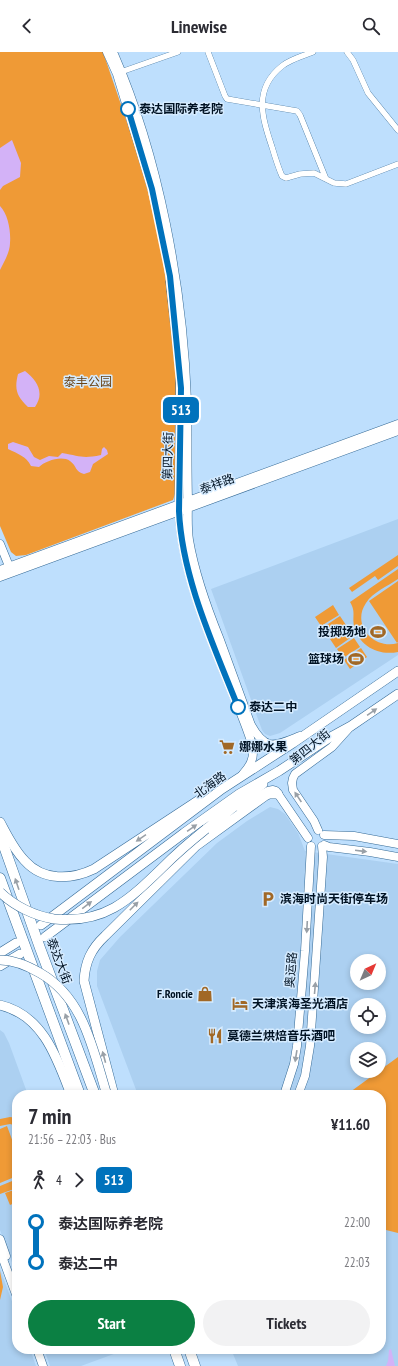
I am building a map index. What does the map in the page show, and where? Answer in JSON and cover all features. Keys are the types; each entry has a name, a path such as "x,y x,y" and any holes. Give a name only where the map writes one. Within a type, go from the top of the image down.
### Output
{"highway":[{"name":"泰达大街","path":"0,835 93,1090"},
{"path":"0,878 78,1090"},
{"path":"176,1354 180,1366"},
{"path":"191,1354 195,1366"}],"main road":[{"name":"北海路","path":"41,925 222,789 310,732 398,671"},
{"name":"北海路","path":"45,937 239,794 351,726 398,694"},
{"path":"0,892 20,908 40,916 50,918 81,919 102,914 129,899 180,850 279,771"},
{"path":"0,822 18,853 31,867 52,876 73,876 94,869 173,816 222,789"},
{"path":"113,1090 84,982 85,967 90,954 105,936 196,846 265,796 269,794 278,794"},
{"path":"0,953 16,943"},
{"path":"0,966 20,954"},
{"path":"0,960 19,963 38,971 57,984 68,996 86,1027 105,1090"},
{"path":"0,1005 26,1017 43,1034 53,1051 69,1090"}],"street":[{"name":"第四大街","path":"107,52 119,73 147,147 164,215 180,315 187,401 190,542 202,593 251,725 261,740 273,745 310,732"},
{"name":"第四大街","path":"113,52 152,189 170,276 181,388 179,508 181,529 189,570 200,609 253,748 254,755 250,764 236,780"},
{"path":"119,73 178,52"},
{"path":"208,52 227,99 297,112 300,115 326,180"},
{"path":"313,52 288,62 279,69 268,84 264,94 262,106 263,120 282,176 286,178 300,174 314,173 326,180 339,184 346,184 398,164"},
{"path":"347,52 353,60 368,93 398,130"},
{"name":"泰祥路","path":"5,572 179,508 398,424"},
{"name":"泰祥路","path":"188,504 398,431"},
{"path":"0,544 5,572"},
{"path":"0,561 5,572"},
{"name":"第四大街","path":"323,846 326,840 292,790 293,778 295,774 332,747 351,726"},
{"path":"226,814 268,791 273,790 278,794 309,842 316,848 323,846 398,857"},
{"path":"309,842 312,832 321,832 398,844"},
{"name":"奥运路","path":"286,1090 294,1064 297,1046 305,951 309,842"},
{"name":"奥运路","path":"300,1090 305,1076 310,1046 323,846"},
{"path":"0,1239 12,1271"},
{"path":"0,1251 12,1283"},
{"path":"39,1354 43,1366"},
{"path":"43,1354 47,1366"}],"shaded area":[{"path":"12,140 21,163 20,177 3,186 0,190 0,148"},
{"path":"0,206 7,218 10,246 0,270"},
{"path":"25,371 33,378 38,387 39,397 35,407 28,407 17,392 16,384 18,374"},
{"path":"13,442 28,447 34,457 40,460 49,456 58,457 62,453 85,457 101,455 104,447 108,454 93,464 90,472 84,474 79,472 67,459 49,461 39,467 31,466 24,458 8,449 8,444"},
{"path":"398,519 398,655 280,733 270,736 265,734 262,730 211,589"},
{"path":"270,807 278,809 285,814 298,833 305,851 398,864 398,1366 238,1366 233,1354 386,1354 386,1090 136,1090 97,986 97,971 100,960 120,937 217,843 247,821"},
{"path":"0,1030 4,1033 9,1043 26,1090 12,1090 12,1262 0,1230"},
{"path":"0,1269 12,1301 12,1354 32,1354 36,1366 0,1366"},
{"path":"391,1349 395,1366 386,1366 389,1350"},
{"path":"46,1354 114,1354 81,1366 50,1366"}],"green space":[{"name":"泰丰公园","path":"0,52 103,52 142,166 162,253 171,319 177,385 175,494 173,500 26,555 16,556 11,552 0,526"},
{"path":"398,555 398,566 378,580 375,576 352,592 349,588"},
{"path":"398,569 398,579 369,599 362,611 361,620 367,634 381,643 398,643 398,652 391,653 377,651 370,648 360,639 354,626 352,605 350,602"},
{"path":"398,581 398,642 397,643 369,601"},
{"name":"篮球场","path":"333,605 339,615 321,626 315,617"},
{"name":"篮球场","path":"340,616 346,625 328,637 322,628"},
{"name":"投掷场地","path":"379,624 382,637 382,638 371,629"},
{"name":"篮球场","path":"347,627 353,636 336,648 330,639"},
{"name":"篮球场","path":"354,638 360,647 343,658 337,649"},
{"name":"篮球场","path":"361,648 367,657 350,669 344,660"},
{"path":"398,1057 398,1233 386,1230 386,1090 353,1090 369,1078 386,1078 386,1066"},
{"path":"12,1117 12,1125 0,1126 0,1119"},
{"path":"7,1126 12,1140 12,1178 0,1183 0,1129"},
{"path":"12,1181 12,1190 0,1194 0,1186"},
{"path":"12,1191 12,1204 10,1205 5,1193"},
{"path":"0,1271 3,1287 0,1300"}],"bus line":[{"name":"513","path":"128,109 152,189 170,276 181,388 179,511 181,529 189,570 200,609 238,707"}],"place":[{"name":"泰达国际养老院","path":"128,109"},
{"name":"投掷场地","path":"378,632"},
{"name":"篮球场","path":"356,659"},
{"name":"泰达二中","path":"238,707"},
{"name":"娜娜水果","path":"227,747"},
{"name":"滨海时尚天街停车场","path":"268,899"},
{"name":"F.Roncie","path":"205,994"},
{"name":"天津滨海圣光酒店","path":"240,1004"},
{"name":"莫德兰烘焙音乐酒吧","path":"215,1036"}]}
